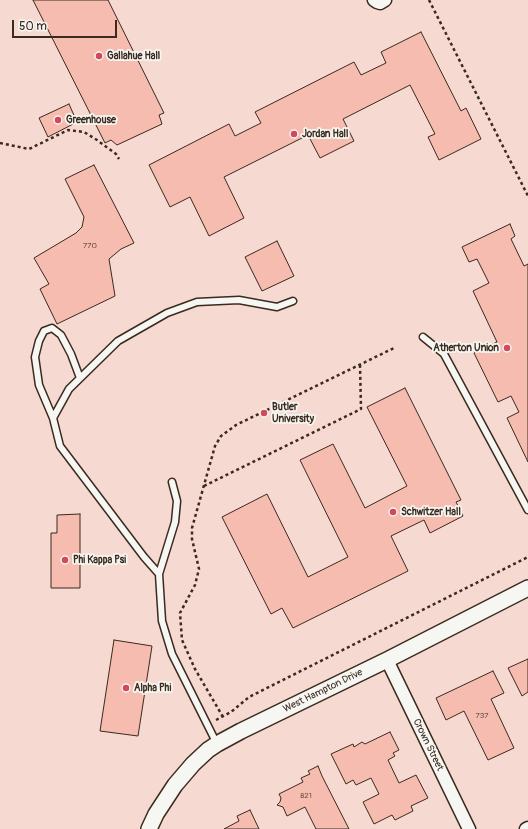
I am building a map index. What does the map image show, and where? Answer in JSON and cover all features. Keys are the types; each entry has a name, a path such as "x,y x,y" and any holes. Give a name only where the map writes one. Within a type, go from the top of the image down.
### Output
{"street":[{"path":"374,0 380,3 385,0"},
{"name":"West Hampton Drive","path":"149,829 156,814 175,785 193,764 217,744 528,588"},
{"name":"Crown Street","path":"387,660 469,829"}],"lane":[{"path":"53,418 69,389 118,341 167,313 197,302 239,300 277,308 294,301"},
{"path":"80,378 71,354 61,335 52,328 44,330 39,341 35,357 39,384 53,418 60,446 159,574"},
{"path":"423,337 444,354 528,510"},
{"path":"172,482 177,501 175,522 159,574 162,621 172,654 217,744"}],"path":[{"path":"429,0 528,196"},
{"path":"0,143 29,149 68,130 84,132 116,154 120,159"},
{"path":"223,717 195,668 182,640 180,613 195,584 199,569 192,539 192,528 215,446 221,436 236,425 394,348"},
{"path":"204,486 361,409 360,364"},
{"path":"216,720 231,712 249,697 528,558"}],"shaded area":[{"name":"Butler University","path":"0,0 528,0 528,825 521,829 0,829"}],"building":[{"name":"Gallahue Hall","path":"33,0 108,0 164,113 159,115 162,124 117,145 111,140 105,143"},
{"name":"Jordan Hall","path":"421,32 461,111 466,108 481,139 439,160 428,137 435,134 410,85 343,119 354,141 320,158 308,135 224,177 244,218 209,236 190,197 170,207 149,165 229,124 235,136 261,123 255,112 354,62 361,75 386,63 381,52"},
{"name":"Greenhouse","path":"69,104 77,122 48,137 39,118"},
{"path":"94,165 134,243 121,249 109,259 115,296 57,324 40,289 49,284 34,258 76,233 82,227 84,217 65,179"},
{"name":"Atherton Union","path":"510,224 515,236 511,239 524,266 528,264 528,462 507,418 519,412 511,396 498,402 474,353 497,342 473,291 489,283 477,259 469,262 462,247"},
{"path":"277,241 294,276 262,291 245,257"},
{"name":"Schwitzer Hall","path":"405,388 461,500 456,502 463,516 430,533 424,520 391,536 408,571 293,628 282,608 271,614 222,517 267,494 308,577 348,557 300,460 333,444 365,508 407,486 367,407"},
{"name":"Phi Kappa Psi","path":"80,514 80,588 51,588 51,533 57,533 57,515"},
{"name":"Alpha Phi","path":"114,640 152,646 138,736 100,731"},
{"path":"528,659 528,692 522,696 508,668"},
{"path":"493,671 504,693 491,699 514,748 488,760 464,711 446,720 436,698"},
{"path":"390,732 399,750 393,753 395,756 388,760 399,783 416,775 428,798 411,806 413,811 395,820 392,815 374,824 363,802 379,794 371,778 356,785 353,780 346,784 331,754 353,744 354,747 362,742 365,744"},
{"path":"318,766 349,829 316,829 305,807 287,816 283,807 277,805 281,798 279,794 303,782 301,778 310,774 308,771"},
{"path":"250,810 259,829 224,829 239,821 237,816"}],"place":[{"name":"Gallahue Hall","path":"99,56"},
{"name":"Greenhouse","path":"58,120"},
{"name":"Jordan Hall","path":"294,134"},
{"name":"Atherton Union","path":"507,348"},
{"name":"Butler University","path":"264,413"},
{"name":"Schwitzer Hall","path":"393,512"},
{"name":"Phi Kappa Psi","path":"65,560"},
{"name":"Alpha Phi","path":"126,688"}]}
